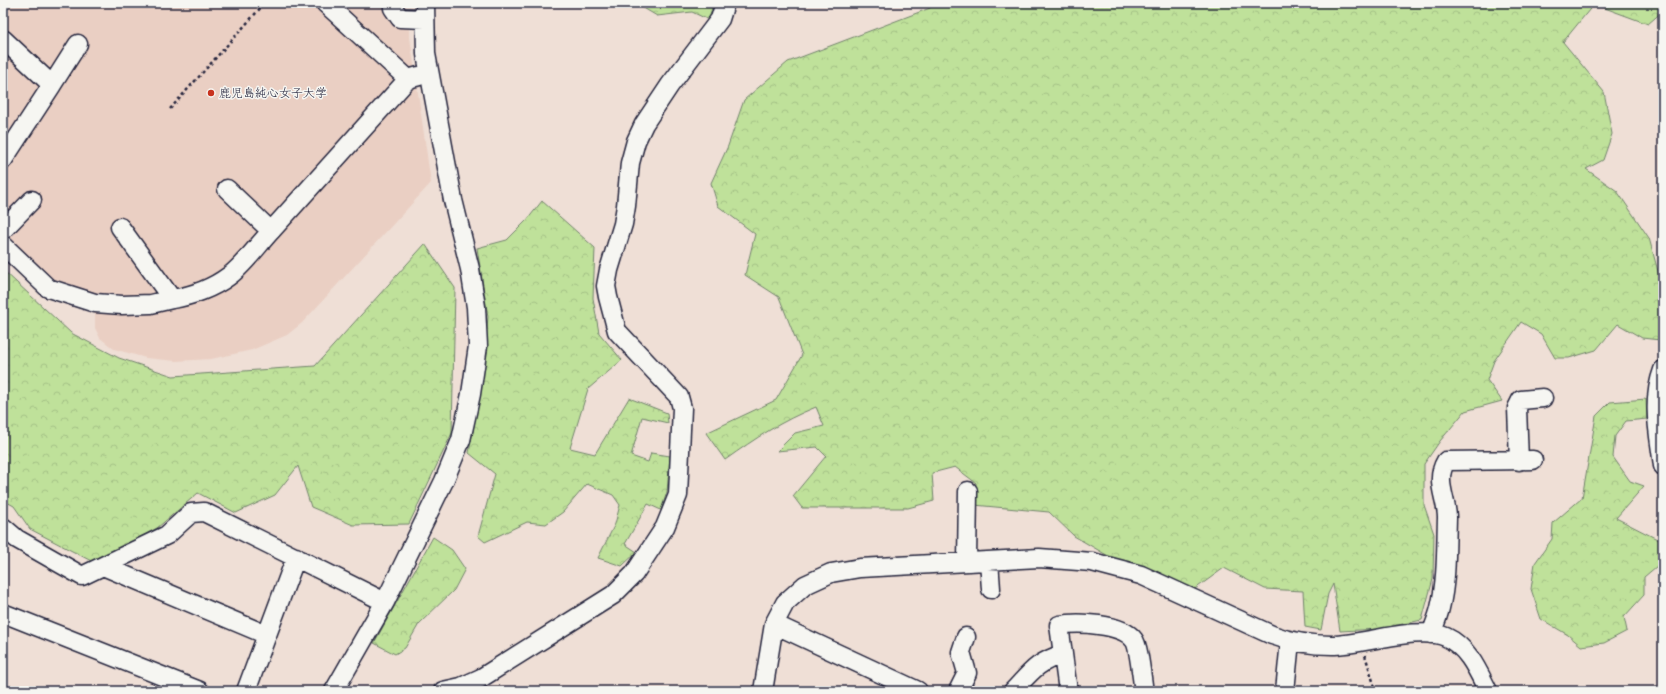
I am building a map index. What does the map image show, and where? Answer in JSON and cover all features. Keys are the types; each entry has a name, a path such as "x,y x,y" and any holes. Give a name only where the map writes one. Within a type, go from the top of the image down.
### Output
{"street":[{"path":"325,3 408,79"},
{"path":"334,691 385,602 427,520 461,440 471,394 478,346 476,306 470,269 453,200 426,54 425,11 400,18 393,8 394,3"},
{"path":"443,691 460,687 481,678 613,595 634,574 649,553 665,526 676,501 678,495 682,408 680,397 617,331 606,286 609,270 623,224 630,163 636,141 644,124 670,86 720,19 725,3"},
{"path":"3,39 52,85"},
{"path":"3,160 78,44"},
{"path":"3,245 48,288 95,303 122,305 151,304 184,297 211,286 230,276 408,79 430,74"},
{"path":"227,189 271,231"},
{"path":"3,230 32,200"},
{"path":"120,227 172,300"},
{"path":"1663,370 1657,386 1656,409 1663,466"},
{"path":"1431,634 1440,608 1443,585 1447,516 1442,496 1441,470 1446,461 1526,461 1517,408 1521,400 1543,398"},
{"path":"967,562 968,491"},
{"path":"3,527 17,539 82,576 167,535 191,513 204,512 296,556 385,602"},
{"path":"246,691 296,556"},
{"path":"763,691 774,624 785,603 805,585 831,573 860,568 1038,558 1092,562 1141,575 1272,635 1290,641 1333,645 1424,633 1446,637 1464,650 1477,668 1488,691"},
{"path":"989,561 991,589"},
{"path":"103,566 267,635"},
{"path":"3,613 200,691"},
{"path":"1068,691 1059,625 1070,623 1103,625 1129,635 1136,641 1144,691"},
{"path":"774,624 918,691"},
{"path":"958,691 967,673 960,652 966,637"},
{"path":"1285,691 1290,641"},
{"path":"1002,691 1015,673 1019,685 1039,664 1047,659 1063,654"}],"path":[{"path":"170,109 265,3"},
{"path":"1361,642 1376,691"}],"shaded area":[{"name":"鹿児島純心女子大学","path":"3,3 405,3 431,183 302,323 287,335 252,350 211,359 176,361 146,358 114,349 100,338 95,328 95,311 3,253"}],"green space":[{"path":"635,3 713,3 709,20 692,12 657,16"},
{"path":"934,3 1663,3 1663,11 1648,24 1594,4 1563,42 1604,92 1612,134 1603,160 1586,169 1617,191 1649,238 1659,275 1660,340 1642,338 1618,324 1596,350 1569,358 1555,358 1541,334 1521,322 1494,361 1487,380 1502,401 1465,411 1440,441 1424,464 1424,505 1434,534 1433,579 1422,620 1379,629 1340,631 1333,584 1328,594 1321,630 1305,627 1303,591 1265,589 1224,568 1195,589 1110,557 1074,536 1049,512 974,505 976,483 955,467 932,473 934,501 908,508 802,508 793,496 826,456 817,447 777,451 795,433 824,426 816,407 769,430 725,460 706,433 776,400 802,355 779,297 745,275 755,234 718,206 711,183 728,146 744,100 788,62 930,8"},
{"path":"542,201 595,248 593,298 599,333 622,360 588,389 570,448 595,454 629,398 667,413 668,423 642,417 631,456 648,462 651,453 670,456 667,492 661,510 648,504 625,544 637,552 622,566 598,558 615,524 620,505 613,495 587,484 563,512 546,524 527,522 485,542 478,536 495,474 469,453 481,386 488,317 477,248 507,240 527,220"},
{"path":"425,244 455,288 452,433 409,524 353,525 311,507 298,466 275,495 236,513 198,493 157,528 95,563 30,529 14,506 3,500 3,270 71,333 119,358 173,376 315,366"},
{"path":"1646,399 1647,419 1626,421 1615,436 1613,457 1630,481 1644,486 1616,518 1663,542 1663,561 1644,577 1644,595 1624,617 1627,631 1604,643 1581,646 1568,635 1541,619 1531,589 1535,563 1552,539 1553,523 1582,498 1596,416 1610,402"},
{"path":"433,537 452,550 465,569 454,590 419,624 405,648 395,654 374,643"}],"place":[{"name":"鹿児島純心女子大学","path":"211,93"}]}
